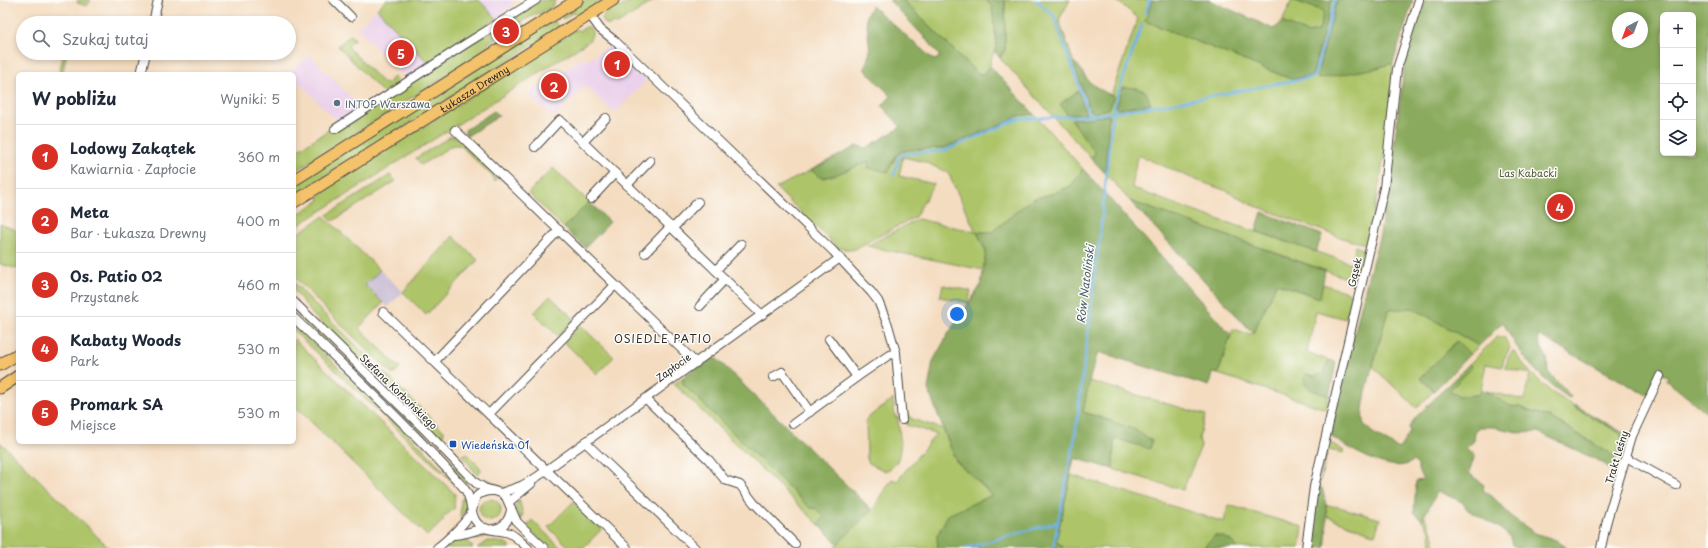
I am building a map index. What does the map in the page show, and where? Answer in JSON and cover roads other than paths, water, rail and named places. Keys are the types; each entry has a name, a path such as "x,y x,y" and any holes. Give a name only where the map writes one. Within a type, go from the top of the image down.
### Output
{"main road":[{"name":"Łukasza Drewny","path":"296,201 613,0"},
{"name":"Łukasza Drewny","path":"296,179 569,2"},
{"path":"0,365 16,355"},
{"path":"0,388 16,377"}],"street":[{"path":"155,16 158,0"},
{"path":"334,0 351,18"},
{"path":"335,129 460,47 536,0"},
{"name":"Gąsek","path":"1306,548 1314,487 1384,188 1397,69 1419,0"},
{"path":"590,15 600,29 615,41 840,258 878,301 888,325 896,353 902,420"},
{"path":"141,72 144,60"},
{"path":"583,142 606,118"},
{"path":"535,146 560,120 762,315"},
{"path":"455,130 696,363"},
{"path":"627,185 650,161"},
{"path":"591,199 616,174"},
{"path":"645,253 698,202"},
{"path":"435,361 559,230"},
{"path":"716,270 741,244"},
{"name":"Zapłocie","path":"501,493 537,477 840,258"},
{"path":"700,306 725,279"},
{"path":"489,414 615,285"},
{"name":"Stefana Korbońskiego","path":"296,304 426,430 476,483 492,491 501,493"},
{"path":"383,312 627,548"},
{"name":"Stefana Korbońskiego","path":"296,320 424,444 467,491 477,523 488,529"},
{"path":"829,339 857,377"},
{"path":"793,424 857,377 889,355 896,353"},
{"path":"773,377 782,372 810,412"},
{"name":"Trakt Leśny","path":"1601,548 1607,520 1634,430 1660,376"},
{"path":"646,399 709,460 725,480 740,485 760,510 795,544"},
{"path":"586,442 695,548"},
{"path":"1626,457 1676,485"},
{"name":"Zapłocie","path":"510,506 537,477"},
{"path":"437,548 453,535 472,511 472,505 478,496 482,493 492,491"},
{"path":"501,493 510,506 517,522 544,548"},
{"path":"453,535 465,535 473,530 502,526 507,522 510,506"},
{"path":"488,529 510,533 528,548"}],"waterway":[{"path":"1036,0 1054,16 1088,112 1093,115 1173,103 1314,77 1335,0"},
{"name":"Rów Natoliński","path":"1145,13 1150,0"},
{"name":"Rów Natoliński","path":"1053,548 1075,437 1100,234 1113,111 1142,25"},
{"path":"894,175 899,157 904,154 944,151 1018,119 1092,115"},
{"path":"966,548 1058,522"}],"place":[{"name":"Os. Patio 02","path":"506,31"},
{"name":"Promark SA","path":"401,53"},
{"name":"Lodowy Zakątek","path":"617,64"},
{"name":"Meta","path":"554,86"},
{"name":"INTOP Warszawa","path":"337,103"},
{"name":"Kabaty Woods","path":"1560,207"},
{"name":"Wiedeńska 01","path":"453,444"}],"district":[{"name":"OSIEDLE PATIO","path":"663,338"}],"park label":[{"name":"Las Kabacki","path":"1528,172"}]}
